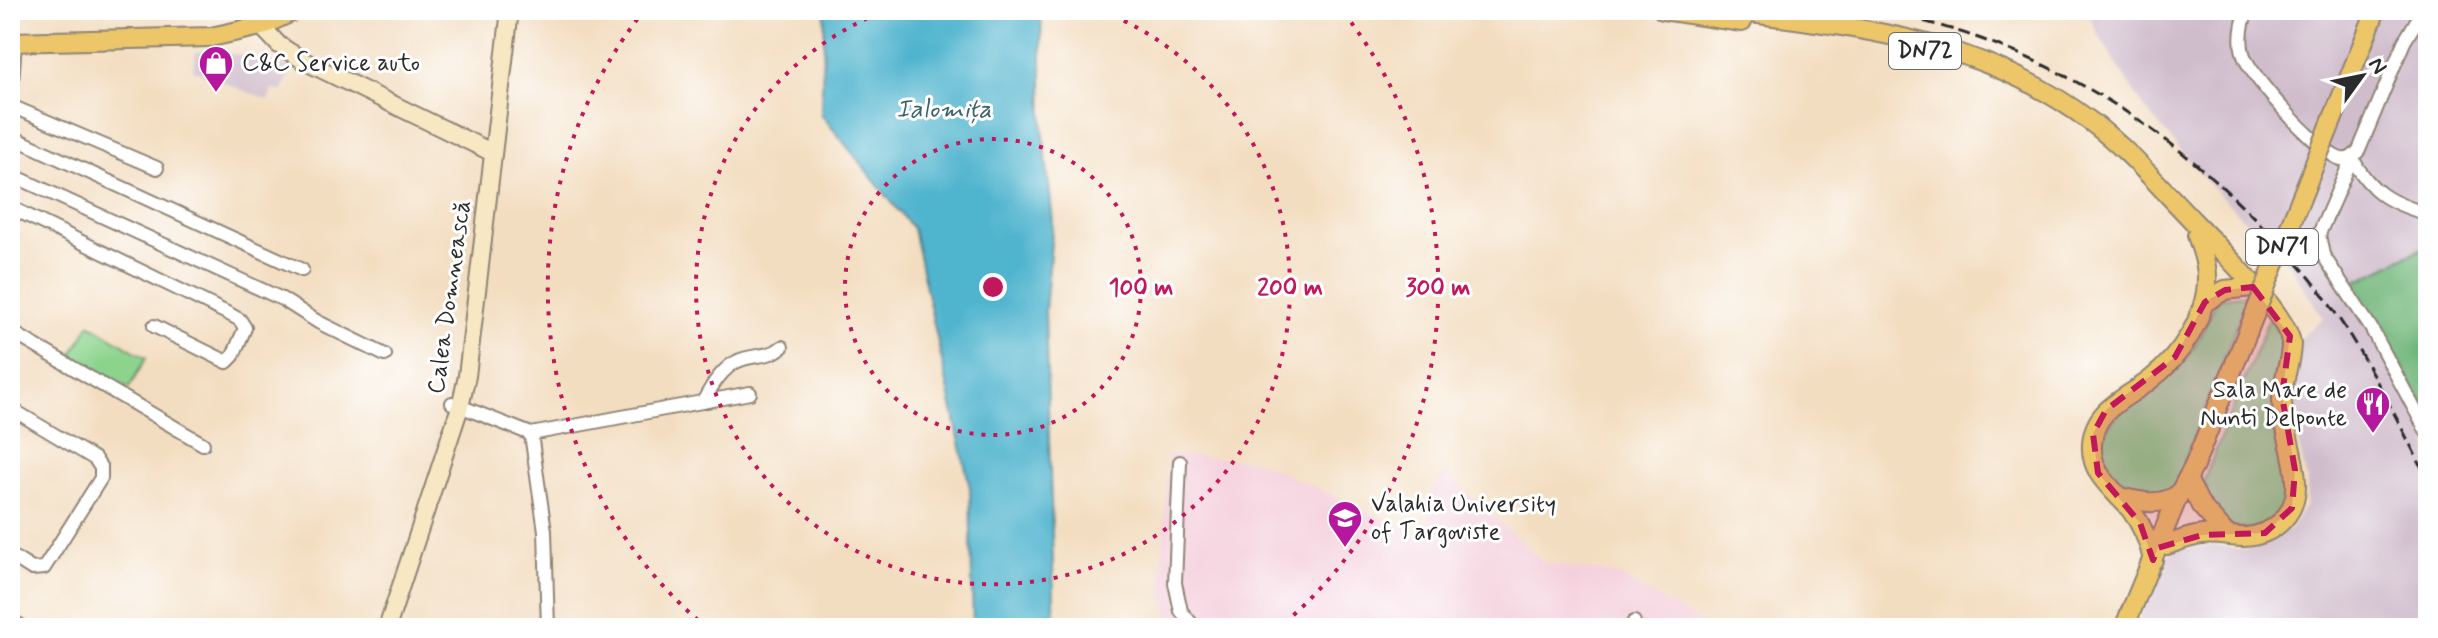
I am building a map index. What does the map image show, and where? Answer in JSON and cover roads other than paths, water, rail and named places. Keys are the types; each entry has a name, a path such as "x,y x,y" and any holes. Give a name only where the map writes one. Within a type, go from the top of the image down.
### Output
{"main road":[{"path":"12,42 200,37 237,33 296,10"},
{"name":"Calea Domnească","path":"490,151 502,10"},
{"name":"Calea Domnească","path":"387,628 456,405 510,10"},
{"name":"DN72","path":"1663,10 1912,48 1988,71 2029,91 2086,128 2130,167 2197,235 2226,257"},
{"name":"DN72","path":"1729,10 1915,39 1990,63 2032,83 2066,103 2113,139 2226,257 2281,320 2290,336 2290,358 2282,396 2286,433 2295,470 2296,497 2285,519 2274,528 2255,535 2202,535 2167,545"},
{"name":"DN71","path":"2187,481 2373,19"},
{"path":"261,26 279,45 304,61 490,151"},
{"path":"2197,235 2205,259 2208,292"},
{"path":"2153,560 2140,523 2104,482 2093,462 2093,434 2106,410 2152,379 2175,357 2226,257"},
{"path":"2208,292 2253,287"},
{"name":"Calea Domnească","path":"379,628 456,405"},
{"path":"2119,497 2165,502 2187,481"},
{"path":"2187,481 2201,506 2227,535"},
{"path":"2133,628 2187,497 2187,481"},
{"path":"2124,628 2187,481"}],"street":[{"path":"2247,10 2240,37 2243,53 2258,81 2285,111 2338,158 2352,158"},
{"path":"2423,10 2404,42 2359,150 2352,158 2319,234 2319,245 2371,328 2428,434"},
{"path":"12,42 10,108 157,168"},
{"path":"10,136 302,270"},
{"path":"2352,158 2370,186 2386,198 2428,214"},
{"path":"10,174 282,299 318,322 385,355"},
{"path":"10,207 231,315 240,320 245,328 233,356 227,362 154,326"},
{"path":"10,331 203,444"},
{"path":"703,402 721,374 737,361 776,352 782,347"},
{"path":"456,405 531,434 750,393"},
{"path":"10,408 95,459 101,468 101,478 50,562 39,570 32,569 10,555"},
{"path":"531,434 545,531 548,628"},
{"path":"1180,462 1175,583 1181,611 1195,628"},
{"path":"10,619 24,628"}],"water":[{"name":"Ialomița","path":"825,10 1041,10 1043,130 1053,222 1045,311 1055,628 973,628 970,488 913,229 821,114"}],"railway":[{"path":"1871,10 1984,40 2036,62 2087,88 2182,152 2267,231 2317,287 2366,362 2428,480"}],"place":[{"name":"C&C Service auto","path":"216,94"},
{"name":"Sala Mare de Nunti Delponte","path":"2373,435"},
{"name":"Valahia University of Targoviste","path":"1345,549"}]}
